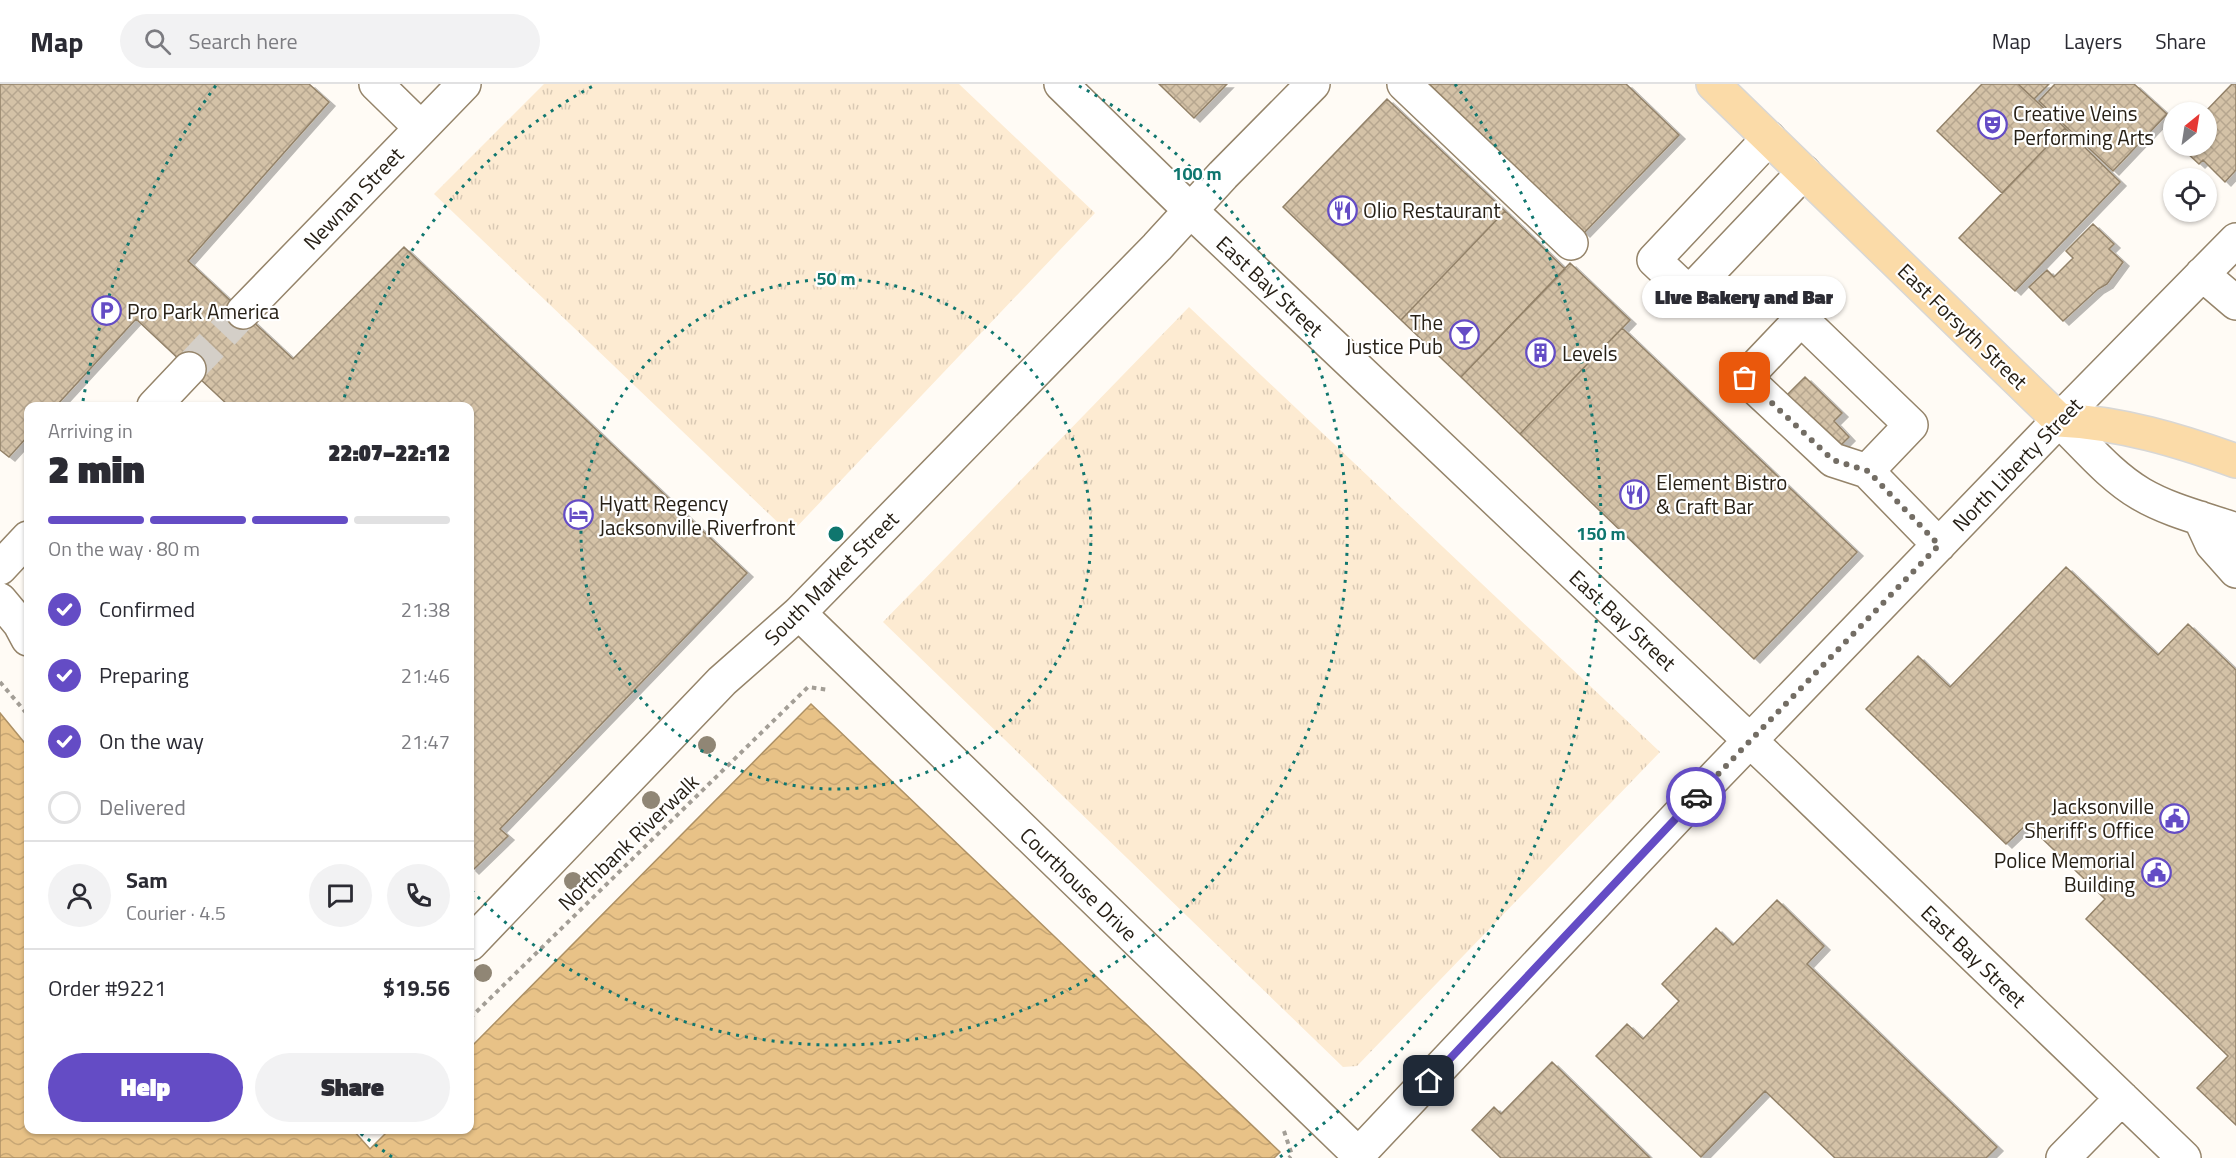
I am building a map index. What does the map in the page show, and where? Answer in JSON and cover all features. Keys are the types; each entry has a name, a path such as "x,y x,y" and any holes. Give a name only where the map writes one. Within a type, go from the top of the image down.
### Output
{"main road":[{"name":"East Forsyth Street","path":"1713,84 2059,420"},
{"path":"2059,420 2103,423 2132,429 2175,440 2236,461"}],"street":[{"path":"376,84 421,128"},
{"name":"Newnan Street","path":"243,312 464,84"},
{"name":"East Bay Street","path":"1061,84 1191,211 1750,741 2122,1098 2166,1152"},
{"name":"South Market Street","path":"474,940 722,681 799,613 1313,84"},
{"path":"1404,84 1571,243"},
{"path":"1769,138 1653,260 1689,293 1804,172"},
{"name":"North Liberty Street","path":"1357,1156 1750,741 2236,240"},
{"path":"2202,274 2236,303"},
{"path":"1868,471 1911,425 1801,320 1745,378 1833,460 1868,471 1939,545"},
{"path":"158,402 189,369"},
{"name":"East Forsyth Street","path":"2059,420 2139,493 2164,506 2236,530"},
{"path":"2200,518 2212,544 2236,571"},
{"path":"0,568 24,542"},
{"path":"0,600 24,632"},
{"name":"Courthouse Drive","path":"799,613 1357,1156"},
{"path":"2063,1158 2122,1098"}],"path":[{"path":"0,682 24,710"},
{"name":"Northbank Riverwalk","path":"474,1014 808,687"}],"green space":[{"path":"544,84 959,84 1095,213 790,534 434,194"},
{"path":"1189,307 1660,752 1357,1066 1343,1067 883,622"}],"water":[{"path":"811,704 1280,1152 1274,1158 0,1158 0,713 24,742 24,1134 357,1134 370,1149 385,1134 474,1134 474,1044"}],"building":[{"name":"Hyatt Regency Jacksonville Riverfront","path":"0,84 309,84 329,102 188,261 293,359 404,247 747,573 500,829 508,836 474,869 474,402 225,402 136,319 60,402 24,402 24,440 9,457 0,450"},
{"path":"1159,84 1227,84 1194,118"},
{"path":"1429,84 1626,84 1679,135 1584,233"},
{"path":"1982,84 2018,84 2065,128 2002,193 1937,131"},
{"path":"2018,84 2049,84 2034,99"},
{"path":"2055,84 2134,84 2163,110 2163,118 2113,171 2039,101"},
{"path":"2232,84 2236,84 2236,170 2225,182 2217,174 2217,168 2211,168 2203,160 2199,164 2190,156 2217,156 2217,102 2215,102"},
{"path":"1387,99 1505,211 1401,320 1283,207"},
{"path":"2065,128 2120,182 2015,291 1959,238"},
{"path":"1505,211 1565,269 1461,377 1401,320"},
{"path":"2093,224 2114,244 2109,249 2123,262 2107,284 2098,289 2063,321 2029,287 2047,270 2054,277 2073,258 2066,251"},
{"name":"Levels","path":"1570,263 1630,320 1520,434 1461,377"},
{"path":"1622,328 1857,552 1754,659 1520,434"},
{"path":"1805,377 1842,413 1834,421 1849,437 1834,452 1781,401"},
{"name":"Police Memorial Building","path":"2066,567 2158,655 2188,624 2236,670 2236,1125 2197,1088 2228,1056 2086,919 2105,899 2027,824 2006,844 1866,709 1918,656 1950,687"},
{"path":"1777,900 1824,946 1807,964 1997,1147 1986,1158 1835,1158 1765,1091 1701,1157 1596,1056 1627,1024 1643,1039 1679,1001 1662,984 1716,928 1733,945"},
{"path":"1552,1062 1650,1158 1501,1158 1472,1130 1494,1107 1501,1114"}],"tunnel":[{"path":"189,369 243,312"}],"way so far":[{"path":"1696,797 1939,545 1868,471 1833,460 1745,378"}],"place":[{"name":"Creative Veins Performing Arts","path":"1992,125"},
{"name":"Olio Restaurant","path":"1342,210"},
{"name":"Pro Park America","path":"106,311"},
{"name":"The Justice Pub","path":"1464,334"},
{"name":"Levels","path":"1541,353"},
{"name":"Live Bakery and Bar","path":"1745,378"},
{"name":"Element Bistro & Craft Bar","path":"1635,494"},
{"name":"Hyatt Regency Jacksonville Riverfront","path":"578,515"},
{"name":"Jacksonville Sheriff's Office","path":"2175,818"},
{"name":"Police Memorial Building","path":"2156,872"}],"route":[{"path":"1429,1081 1696,797"}]}
